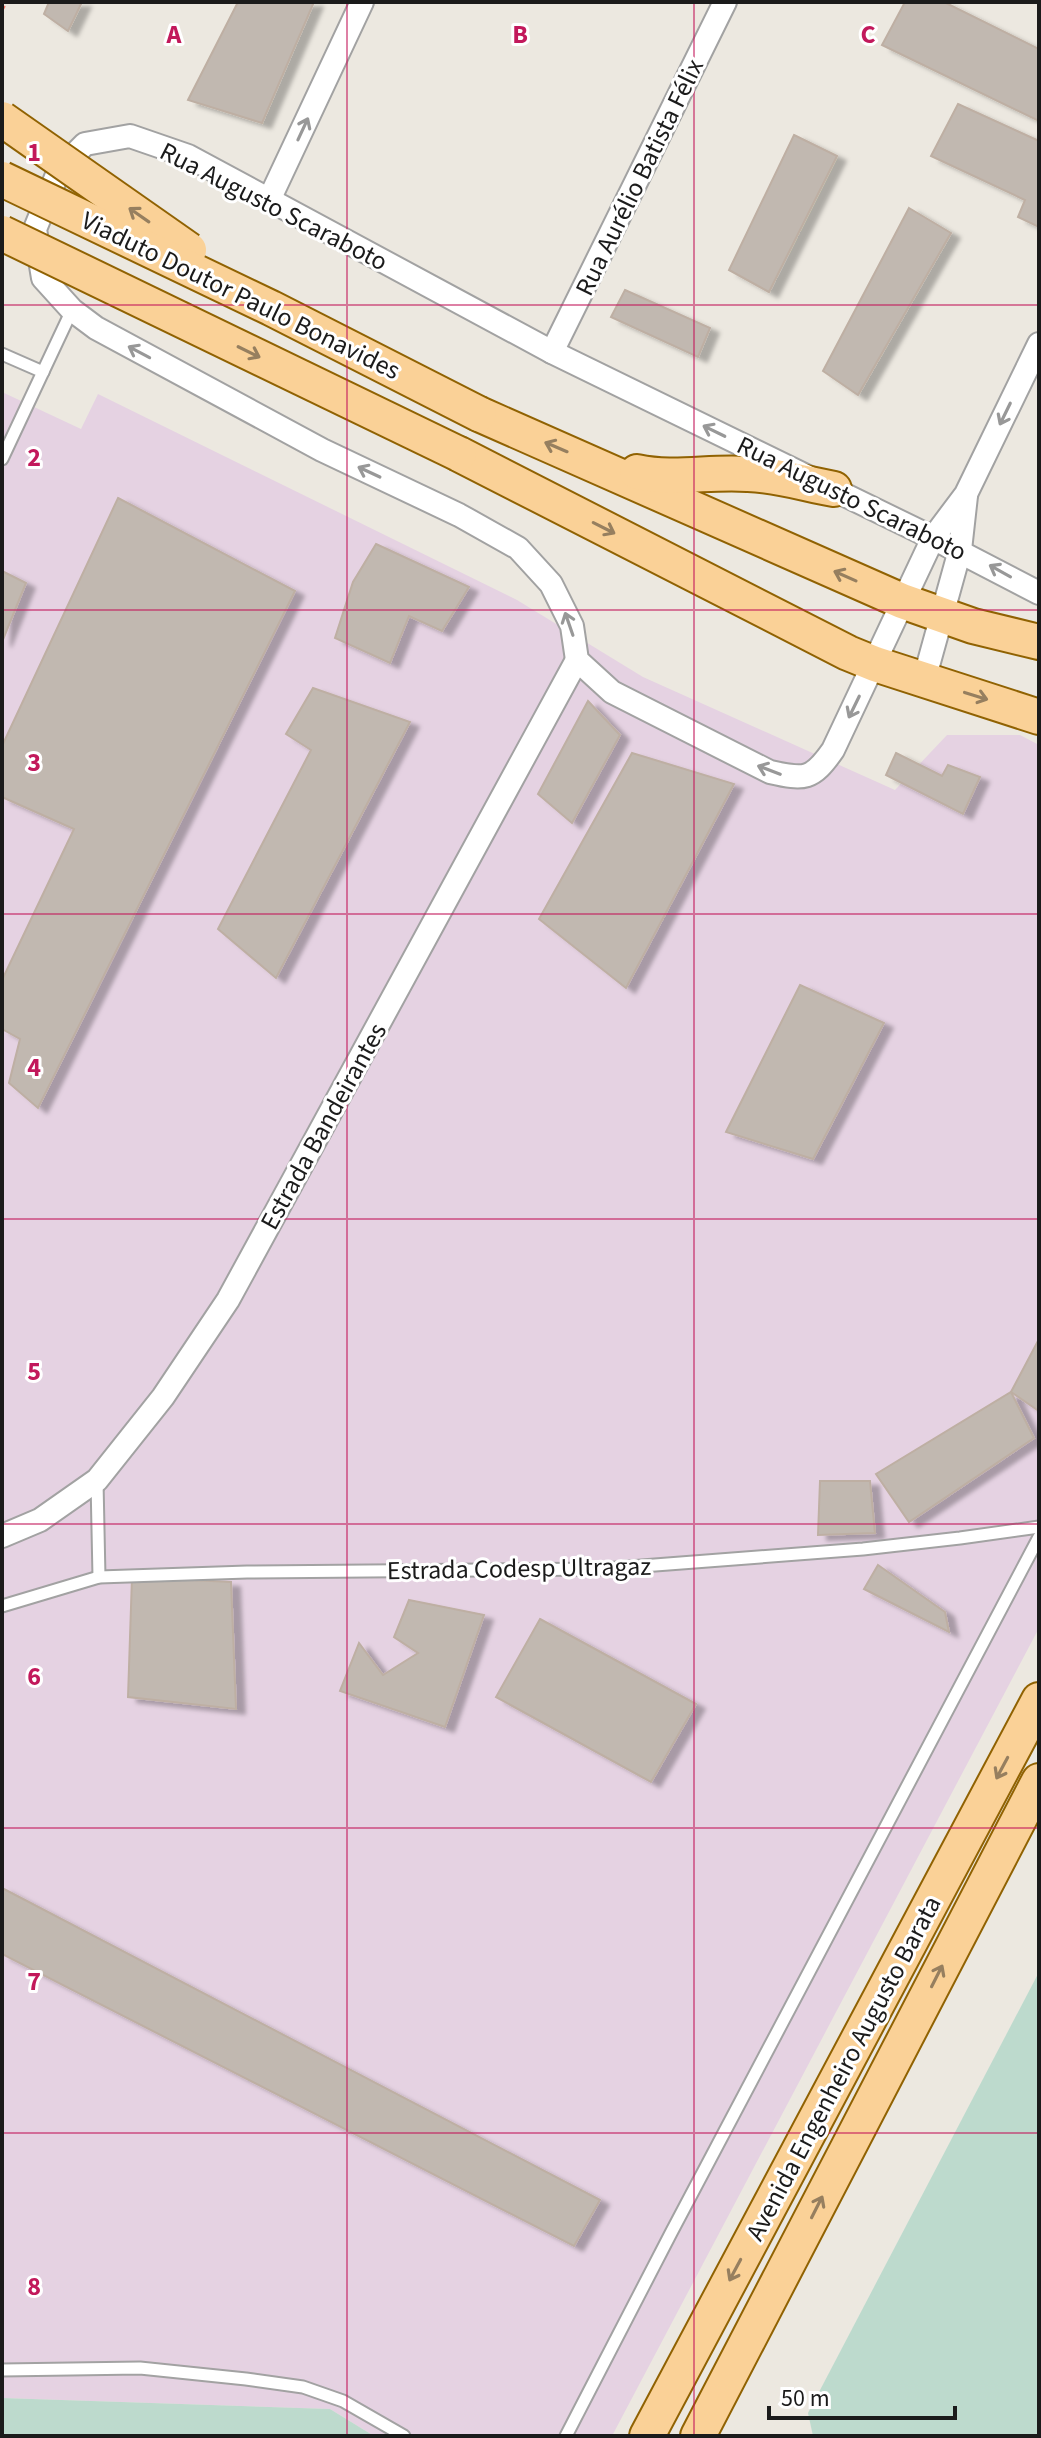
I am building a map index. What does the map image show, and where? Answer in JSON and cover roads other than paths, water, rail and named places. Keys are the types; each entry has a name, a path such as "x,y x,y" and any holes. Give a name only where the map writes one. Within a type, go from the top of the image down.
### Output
{"main road":[{"path":"2,119 271,308"},
{"name":"Viaduto Doutor Paulo Bonavides","path":"2,179 271,308 479,414 597,465"},
{"path":"2,233 459,454 848,653 1039,717"},
{"path":"2,242 54,258"},
{"path":"597,465 673,477 699,473 748,474 834,489"},
{"path":"597,465 902,601 943,616 1039,642"},
{"name":"Avenida Engenheiro Augusto Barata","path":"647,2436 1039,1700"},
{"name":"Avenida Engenheiro Augusto Barata","path":"698,2436 1039,1781"}],"street":[{"path":"269,200 362,2"},
{"name":"Rua Aurélio Batista Félix","path":"552,352 725,2"},
{"name":"Rua Augusto Scaraboto","path":"577,660 572,626 551,584 518,548 459,515 322,450 96,328 72,310 43,278 35,229 59,170 85,144 130,136 188,156 552,352 960,550 1039,593"},
{"path":"577,660 612,692 770,772 796,778 812,775 833,750 933,538 966,494 1039,344"},
{"path":"924,680 960,550 966,494"},
{"name":"Estrada Bandeirantes","path":"2,1536 40,1520 97,1480 163,1397 228,1300 577,660"}],"lane":[{"path":"2,459 72,310"},
{"path":"2,354 43,372"},
{"path":"97,1480 99,1577"},
{"name":"Estrada Codesp Ultragaz","path":"2,1606 99,1577 233,1572 603,1569 863,1549 1039,1527"},
{"path":"566,2436 1039,1537"},
{"path":"2,2370 140,2368 303,2387 343,2401 404,2436"}]}
